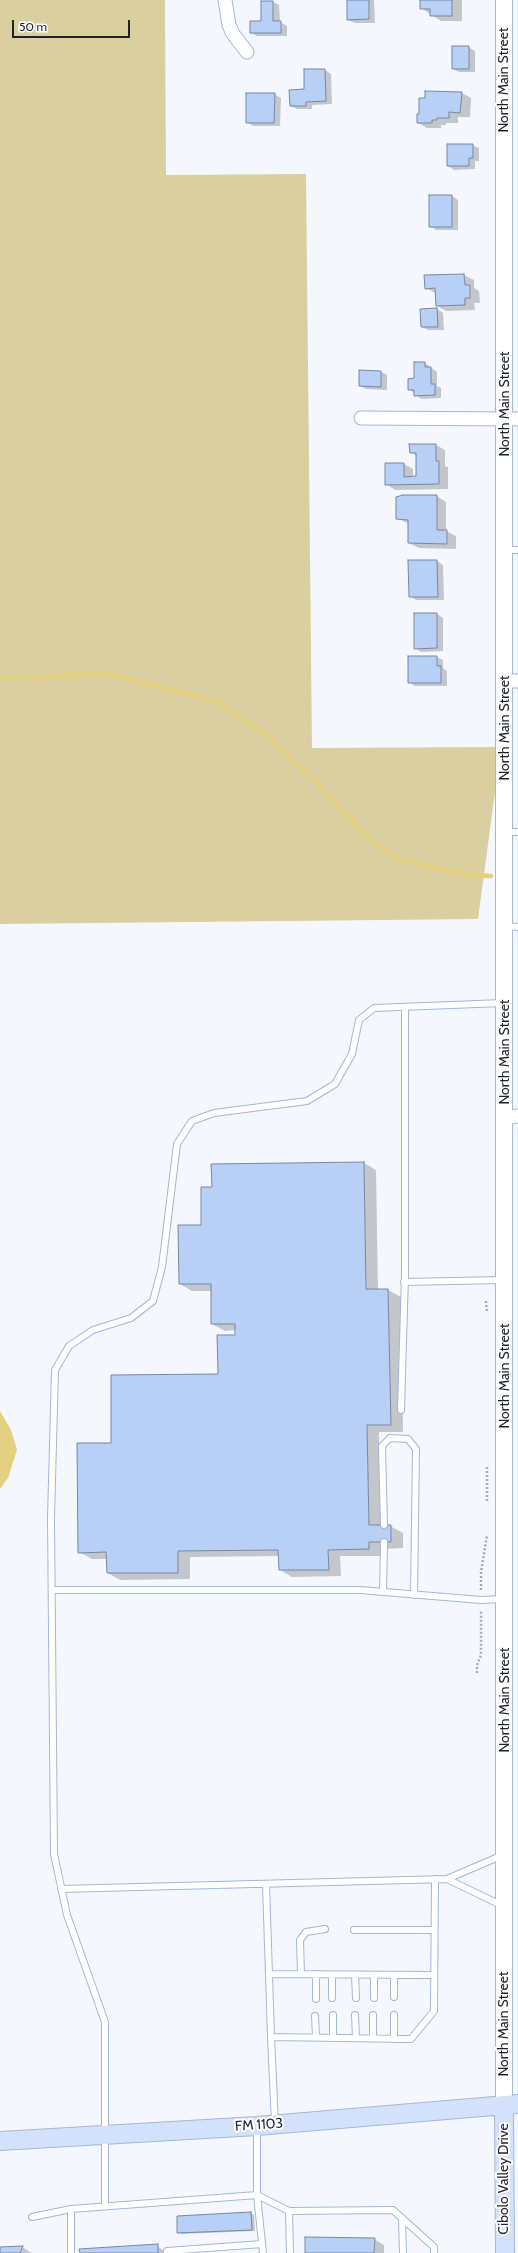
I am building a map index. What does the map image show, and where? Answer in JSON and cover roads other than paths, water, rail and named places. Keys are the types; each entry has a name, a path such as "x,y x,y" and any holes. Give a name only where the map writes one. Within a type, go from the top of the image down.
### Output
{"main road":[{"name":"FM 1103","path":"0,2141 257,2126 511,2104"},
{"name":"Cibolo Valley Drive","path":"504,2253 511,2104"}],"street":[{"path":"225,0 229,25 233,34 247,52"},
{"name":"North Main Street","path":"504,0 512,419 512,927 505,1003 512,1117 505,1280 504,1855 504,1906 511,2104"},
{"path":"361,418 512,419"}],"lane":[{"path":"105,2206 105,2022 67,1915 54,1854 51,1518 55,1370 69,1346 93,1330 131,1318 152,1301 162,1267 177,1144 192,1121 214,1113 307,1101 335,1084 352,1054 359,1020 374,1008 505,1003"},
{"path":"401,1410 404,1282 405,1007"},
{"path":"404,1282 505,1280"},
{"path":"384,1525 382,1446 390,1438 408,1439 416,1448 414,1595"},
{"path":"382,1592 384,1542"},
{"path":"52,1590 360,1590 481,1600 505,1600"},
{"path":"61,1889 435,1879 447,1878 504,1855"},
{"path":"447,1878 504,1906"},
{"path":"271,2037 411,2039 434,2011 435,1879"},
{"path":"266,1884 275,2124"},
{"path":"301,1974 300,1940 306,1932 325,1929"},
{"path":"354,1930 434,1930"},
{"path":"269,1974 434,1975"},
{"path":"316,1974 316,1999"},
{"path":"332,1974 332,1998"},
{"path":"355,1975 356,1998"},
{"path":"374,1975 374,1998"},
{"path":"394,1975 394,1997"},
{"path":"333,2015 333,2038"},
{"path":"356,2015 356,2038"},
{"path":"373,2015 373,2038"},
{"path":"394,2015 394,2039"},
{"path":"315,2016 316,2037"},
{"path":"257,2126 257,2195 263,2253"},
{"path":"32,2217 71,2209 257,2195 289,2211 393,2210 434,2247 434,2253"},
{"path":"71,2209 71,2253"},
{"path":"289,2211 290,2253"},
{"path":"402,2218 403,2253"},
{"path":"167,2253 167,2251 262,2244"}],"waterway":[{"path":"0,679 105,673 216,701 265,734 312,778 361,831 397,859 467,875 491,876"}]}
